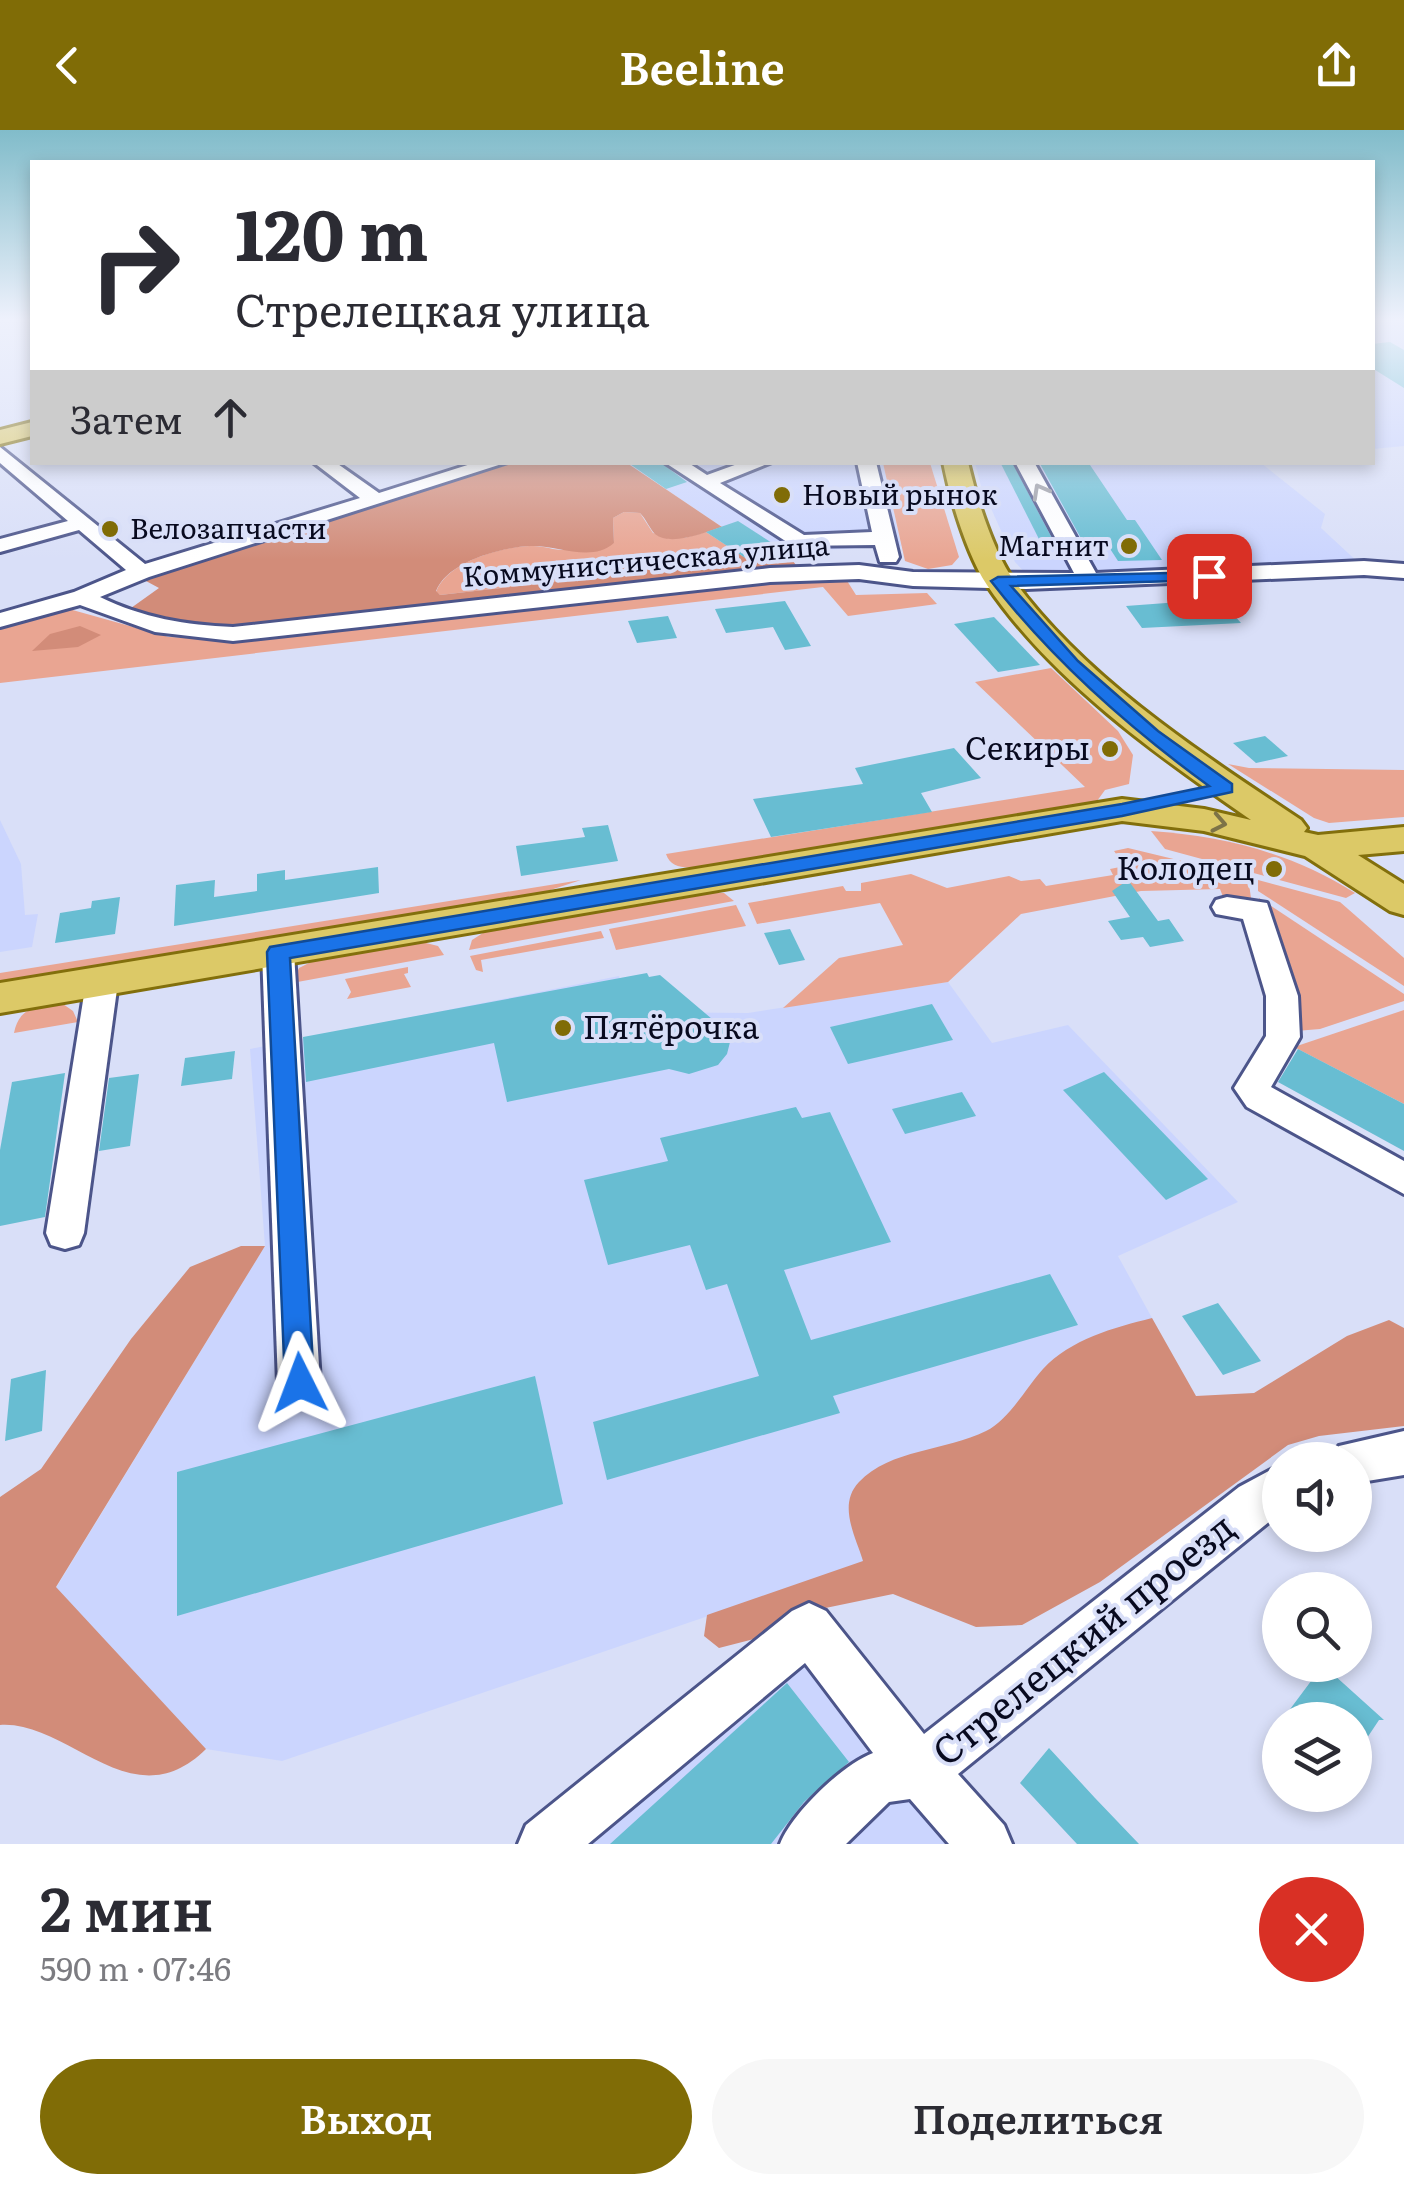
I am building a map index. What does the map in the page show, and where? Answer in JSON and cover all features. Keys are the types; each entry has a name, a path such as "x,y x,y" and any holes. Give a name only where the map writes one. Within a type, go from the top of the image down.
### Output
{"main road":[{"path":"0,437 30,430"},
{"path":"955,465 998,581 1072,664 1151,735 1225,788 1404,902"},
{"path":"1122,810 1159,778 1160,756 1151,735"},
{"path":"0,998 1122,810 1225,788"},
{"path":"1122,810 1204,820 1318,847 1404,839"}],"street":[{"path":"0,453 140,572"},
{"path":"326,465 376,500"},
{"path":"0,620 82,597 140,572 489,465"},
{"path":"678,465 800,542 884,538"},
{"path":"704,482 754,465"},
{"path":"867,465 893,576"},
{"path":"1026,465 1089,580"},
{"path":"0,546 83,523"},
{"name":"Коммунистическая улица","path":"82,597 128,620 174,632 232,634 770,575 859,572 998,581 1364,568 1404,571"},
{"path":"1227,907 1256,910 1282,996 1283,1037 1252,1088 1259,1098 1404,1179"},
{"path":"278,952 300,1383"},
{"path":"65,1233 102,982"},
{"path":"1372,1458 1404,1453"},
{"name":"Стрелецкий проезд","path":"985,1844 920,1771 1262,1499"},
{"path":"545,1844 808,1628 920,1771 876,1778 808,1844"}],"shaded area":[{"path":"1375,400 1404,400 1404,446 1375,449"},
{"path":"506,465 630,465 722,527 688,537 662,538 640,513 624,512 613,518 614,543 605,549 505,549 476,558 451,572 436,591 440,595 587,578 591,568 615,562 690,567 702,555 729,547 753,563 786,552 799,569 234,628 178,627 136,615 131,608 159,588 146,581 145,575"},
{"name":"Новый рынок","path":"630,465 883,465 901,546 786,552 753,563 721,526"},
{"path":"883,465 931,465 959,557 952,565 928,569 905,561"},
{"path":"976,465 1264,465 1325,514 1321,528 1361,565 1194,573 1026,574 1015,562"},
{"path":"624,512 640,513 653,533 684,538 706,532 729,547 702,555 690,567 603,562 588,578 440,595 436,592 451,572 504,549 530,546 568,550 614,543 613,518"},
{"path":"844,576 856,595 927,593 937,604 848,616 823,587 0,683 0,626 69,609 169,637 231,639 771,579"},
{"path":"80,626 101,635 78,647 32,651 50,634"},
{"path":"1051,668 1118,731 1133,755 1129,784 1105,790 1097,801 707,866 678,866 666,854 1085,787 975,682"},
{"path":"1228,764 1249,768 1404,770 1404,817 1329,823 1314,818"},
{"path":"0,820 21,864 25,915 38,914 32,947 0,952"},
{"path":"1151,831 1205,837 1257,849 1307,867 1355,893 1346,898 1165,849"},
{"path":"1128,848 1248,877 1252,905 1225,902 1220,889 1141,891 1021,914 948,982 783,1008 839,958 903,945 880,903 757,924 748,903 843,886 846,891 861,891 861,883 911,874 947,888 1009,876 1021,881 1040,879 1046,886 1113,875 1110,869 1125,866 1114,851"},
{"path":"581,880 532,896 0,984 0,973"},
{"path":"1258,880 1340,902 1404,958 1404,986 1258,891"},
{"path":"724,893 734,901 469,950 472,940 486,931"},
{"path":"1259,898 1404,994 1404,1001 1320,1029 1296,1031"},
{"path":"736,905 746,926 616,950 609,929"},
{"path":"601,931 604,938 481,960 483,972 476,970 470,956"},
{"path":"422,942 438,946 444,955 292,983 299,968 313,961"},
{"path":"408,967 404,974 411,987 347,999 351,992 345,979"},
{"path":"619,976 631,1012 748,1013 948,982 992,1043 1068,1025 1238,1202 1118,1256 1220,1442 282,1761 206,1749 56,1588 265,1246 250,1049"},
{"path":"63,1004 73,1011 78,1022 14,1033 25,1012"},
{"path":"1404,1010 1404,1104 1294,1047"},
{"path":"241,1246 265,1246 56,1587 206,1749 179,1769 152,1775 126,1772 51,1737 26,1728 0,1725 0,1497 41,1469 131,1339 190,1267"},
{"path":"1152,1318 1196,1396 1254,1393 1347,1336 1389,1320 1404,1328 1404,1426 1298,1442 1262,1442 1262,1464 1100,1582 1022,1625 976,1627 893,1594 811,1611 754,1639 719,1648 704,1636 707,1615 863,1561 849,1511 849,1501 859,1482 886,1463 986,1431 1002,1420 1054,1359 1080,1342"},
{"path":"795,1640 952,1844 545,1844"}],"building":[{"path":"631,465 664,465 687,482 666,489"},
{"path":"1002,465 1014,465 1054,542 1041,543"},
{"path":"1041,465 1090,465 1127,520 1135,520 1162,560 1118,561 1105,541 1083,542"},
{"path":"738,521 786,552 753,563 706,532"},
{"path":"1220,599 1241,623 1142,628 1126,606"},
{"path":"785,601 811,646 785,650 773,627 726,633 715,609"},
{"path":"668,616 677,638 637,643 628,621"},
{"path":"994,617 1040,665 998,672 954,624"},
{"path":"1265,736 1288,756 1256,763 1233,743"},
{"path":"954,748 981,778 921,793 932,812 771,837 753,799 863,784 855,768"},
{"path":"608,825 618,861 521,876 516,846 585,837 582,828"},
{"path":"378,867 379,893 174,926 176,885 215,880 214,897 257,891 257,874 285,870 285,880"},
{"path":"1128,880 1158,921 1169,919 1184,941 1150,947 1143,937 1121,940 1108,921 1130,917 1112,891"},
{"path":"120,897 115,934 55,943 60,913 91,908 92,901"},
{"path":"790,929 805,960 779,965 764,933"},
{"path":"647,973 649,977 660,975 725,1030 730,1042 718,1065 689,1074 669,1069 507,1102 494,1043 306,1082 303,1037"},
{"path":"932,1004 953,1040 848,1064 830,1027"},
{"path":"1298,1049 1404,1104 1404,1151 1278,1082"},
{"path":"235,1051 232,1079 181,1086 185,1058"},
{"path":"1104,1072 1208,1179 1166,1200 1063,1090"},
{"path":"65,1073 45,1217 0,1226 0,1150 12,1082"},
{"path":"139,1074 130,1146 99,1151 109,1078"},
{"path":"962,1092 976,1116 905,1134 892,1109"},
{"path":"796,1107 802,1118 830,1112 891,1242 784,1270 811,1340 1050,1274 1078,1325 833,1396 840,1413 607,1480 593,1422 759,1376 727,1284 706,1290 690,1245 608,1265 584,1180 668,1161 660,1138"},
{"path":"1218,1303 1261,1361 1223,1375 1182,1316"},
{"path":"46,1370 42,1431 5,1441 11,1379"},
{"path":"535,1376 563,1504 177,1616 177,1472"},
{"path":"1310,1682 1342,1682 1364,1702 1295,1702"},
{"path":"787,1683 849,1762 804,1802 771,1844 610,1844"},
{"path":"1372,1709 1384,1720 1379,1720 1372,1730"},
{"path":"1049,1748 1139,1844 1077,1844 1020,1783"}],"place":[{"name":"Новый рынок","path":"782,495"},
{"name":"Велозапчасти","path":"110,529"},
{"name":"Магнит","path":"1129,546"},
{"name":"Секиры","path":"1110,749"},
{"name":"Колодец","path":"1274,869"},
{"name":"Пятёрочка","path":"563,1028"}],"route":[{"path":"300,1383 278,952 1122,810 1225,788 1151,735 1072,664 998,581 1209,576"}]}
